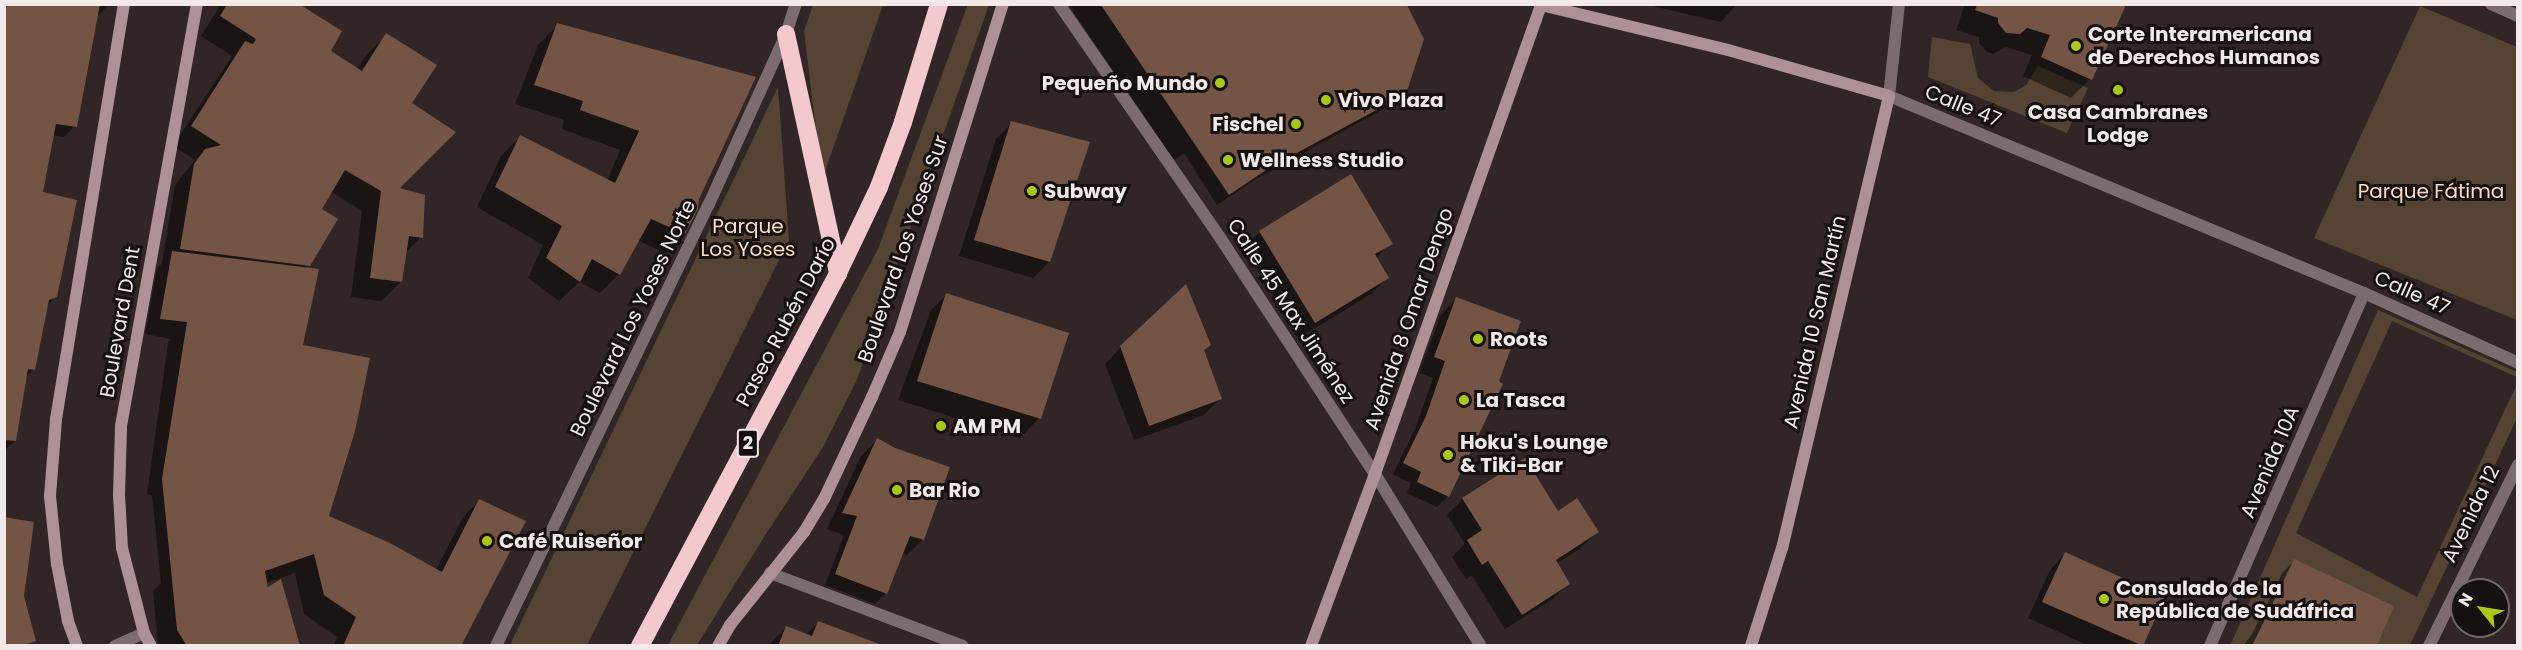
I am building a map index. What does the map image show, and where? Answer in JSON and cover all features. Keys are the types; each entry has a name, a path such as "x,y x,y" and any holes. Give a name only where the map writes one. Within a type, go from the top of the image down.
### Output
{"highway":[{"name":"Paseo Rubén Darío","path":"640,645 838,273 891,154 939,4"},
{"path":"786,34 838,273"}],"street":[{"path":"77,645 68,621 57,564 50,496 53,452 58,408 124,4"},
{"name":"Boulevard Dent","path":"151,645 144,633 122,548 119,495 121,426 197,4"},
{"name":"Boulevard Los Yoses Norte","path":"496,645 699,225 786,34 796,4"},
{"name":"Boulevard Los Yoses Sur","path":"718,645 730,625 804,532 824,498 900,333 1003,4"},
{"name":"Calle 45 Max Jiménez","path":"1059,4 1221,239 1375,474 1481,645"},
{"name":"Avenida 10 San Martín","path":"1751,645 1782,548 1889,96 1899,4"},
{"path":"2492,4 2517,16"},
{"name":"Avenida 8 Omar Dengo","path":"1311,645 1375,474 1541,5"},
{"name":"Calle 47","path":"1541,5 1728,50 1889,96 2364,293 2517,363"},
{"name":"Avenida 10A","path":"2210,645 2364,293"},
{"name":"Avenida 12","path":"2429,645 2517,465"},
{"path":"770,573 963,645"},
{"path":"115,645 144,633"}],"green space":[{"path":"968,4 989,5 856,382 823,447 697,645 668,645 878,249"},
{"name":"Parque Los Yoses","path":"813,5 883,5 822,180 804,31"},
{"name":"Parque Fátima","path":"2420,6 2517,47 2517,320 2314,238"},
{"path":"1932,37 1970,44 1978,78 1994,91 2014,92 2026,85 2038,66 2088,88 2067,133 1928,77"},
{"name":"Parque Los Yoses","path":"778,87 789,240 587,645 510,645"},
{"path":"2378,310 2517,372 2517,377 2392,321 2296,533 2417,597 2517,384 2517,418 2410,645 2230,646"}],"building":[{"path":"4,4 100,4 77,127 56,124 43,192 77,200 57,297 49,300 35,370 28,369 16,441 4,440"},
{"path":"227,4 299,4 342,31 331,51 362,71 386,33 437,65 412,103 456,132 400,188 425,195 423,238 409,236 402,282 370,278 381,191 345,170 322,209 338,219 310,266 180,249 194,164 205,149 221,145 191,126 245,41 253,44 256,39 220,16"},
{"path":"1101,5 1407,5 1424,39 1406,94 1269,168 1229,195"},
{"name":"Corte Interamericana de Derechos Humanos","path":"1977,5 2126,5 2092,80 2041,57 2050,35 2027,28 2020,34 2006,33 1998,23 1998,18 1975,10"},
{"path":"557,23 756,77 685,234 651,219 620,275 592,259 580,282 546,258 562,226 495,187 520,135 615,183 639,131 580,110 583,101 534,85"},
{"name":"Subway","path":"1011,121 1090,142 1050,262 974,240"},
{"path":"1351,174 1393,244 1375,254 1389,278 1315,323 1259,231"},
{"path":"172,251 319,269 303,345 370,358 355,431 329,516 390,543 442,572 479,499 526,521 461,646 343,646 356,617 324,595 314,554 265,571 268,587 281,579 300,646 187,646 177,630 162,479 187,322 160,319"},
{"path":"1186,284 1211,345 1204,350 1222,399 1149,426 1120,346"},
{"path":"946,293 1069,333 1041,419 917,381"},
{"path":"1456,297 1521,321 1499,381 1503,384 1449,497 1417,482 1421,472 1403,463 1426,416 1445,361 1434,357"},
{"name":"Bar Rio","path":"877,438 895,448 950,467 924,540 910,536 887,594 835,574 857,516 842,513"},
{"path":"1525,458 1558,511 1577,498 1599,532 1556,560 1570,584 1522,615 1488,561 1482,565 1467,540 1482,530 1462,498"},
{"path":"4,517 34,522 24,596 36,641 20,646 4,646"},
{"name":"Consulado de la República de Sudáfrica","path":"2065,552 2165,597 2143,646 2042,602"},
{"path":"2294,559 2394,606 2377,646 2252,646"},
{"path":"818,621 882,646 778,646 786,626 812,636"}],"place":[{"name":"Corte Interamericana de Derechos Humanos","path":"2076,46"},
{"name":"Pequeño Mundo","path":"1220,83"},
{"name":"Casa Cambranes Lodge","path":"2118,90"},
{"name":"Vivo Plaza","path":"1326,100"},
{"name":"Fischel","path":"1296,124"},
{"name":"Wellness Studio","path":"1228,160"},
{"name":"Subway","path":"1032,191"},
{"name":"Roots","path":"1478,339"},
{"name":"La Tasca","path":"1464,400"},
{"name":"AM PM","path":"941,426"},
{"name":"Hoku's Lounge & Tiki-Bar","path":"1448,455"},
{"name":"Bar Rio","path":"897,490"},
{"name":"Café Ruiseñor","path":"487,541"},
{"name":"Consulado de la República de Sudáfrica","path":"2104,599"}]}
